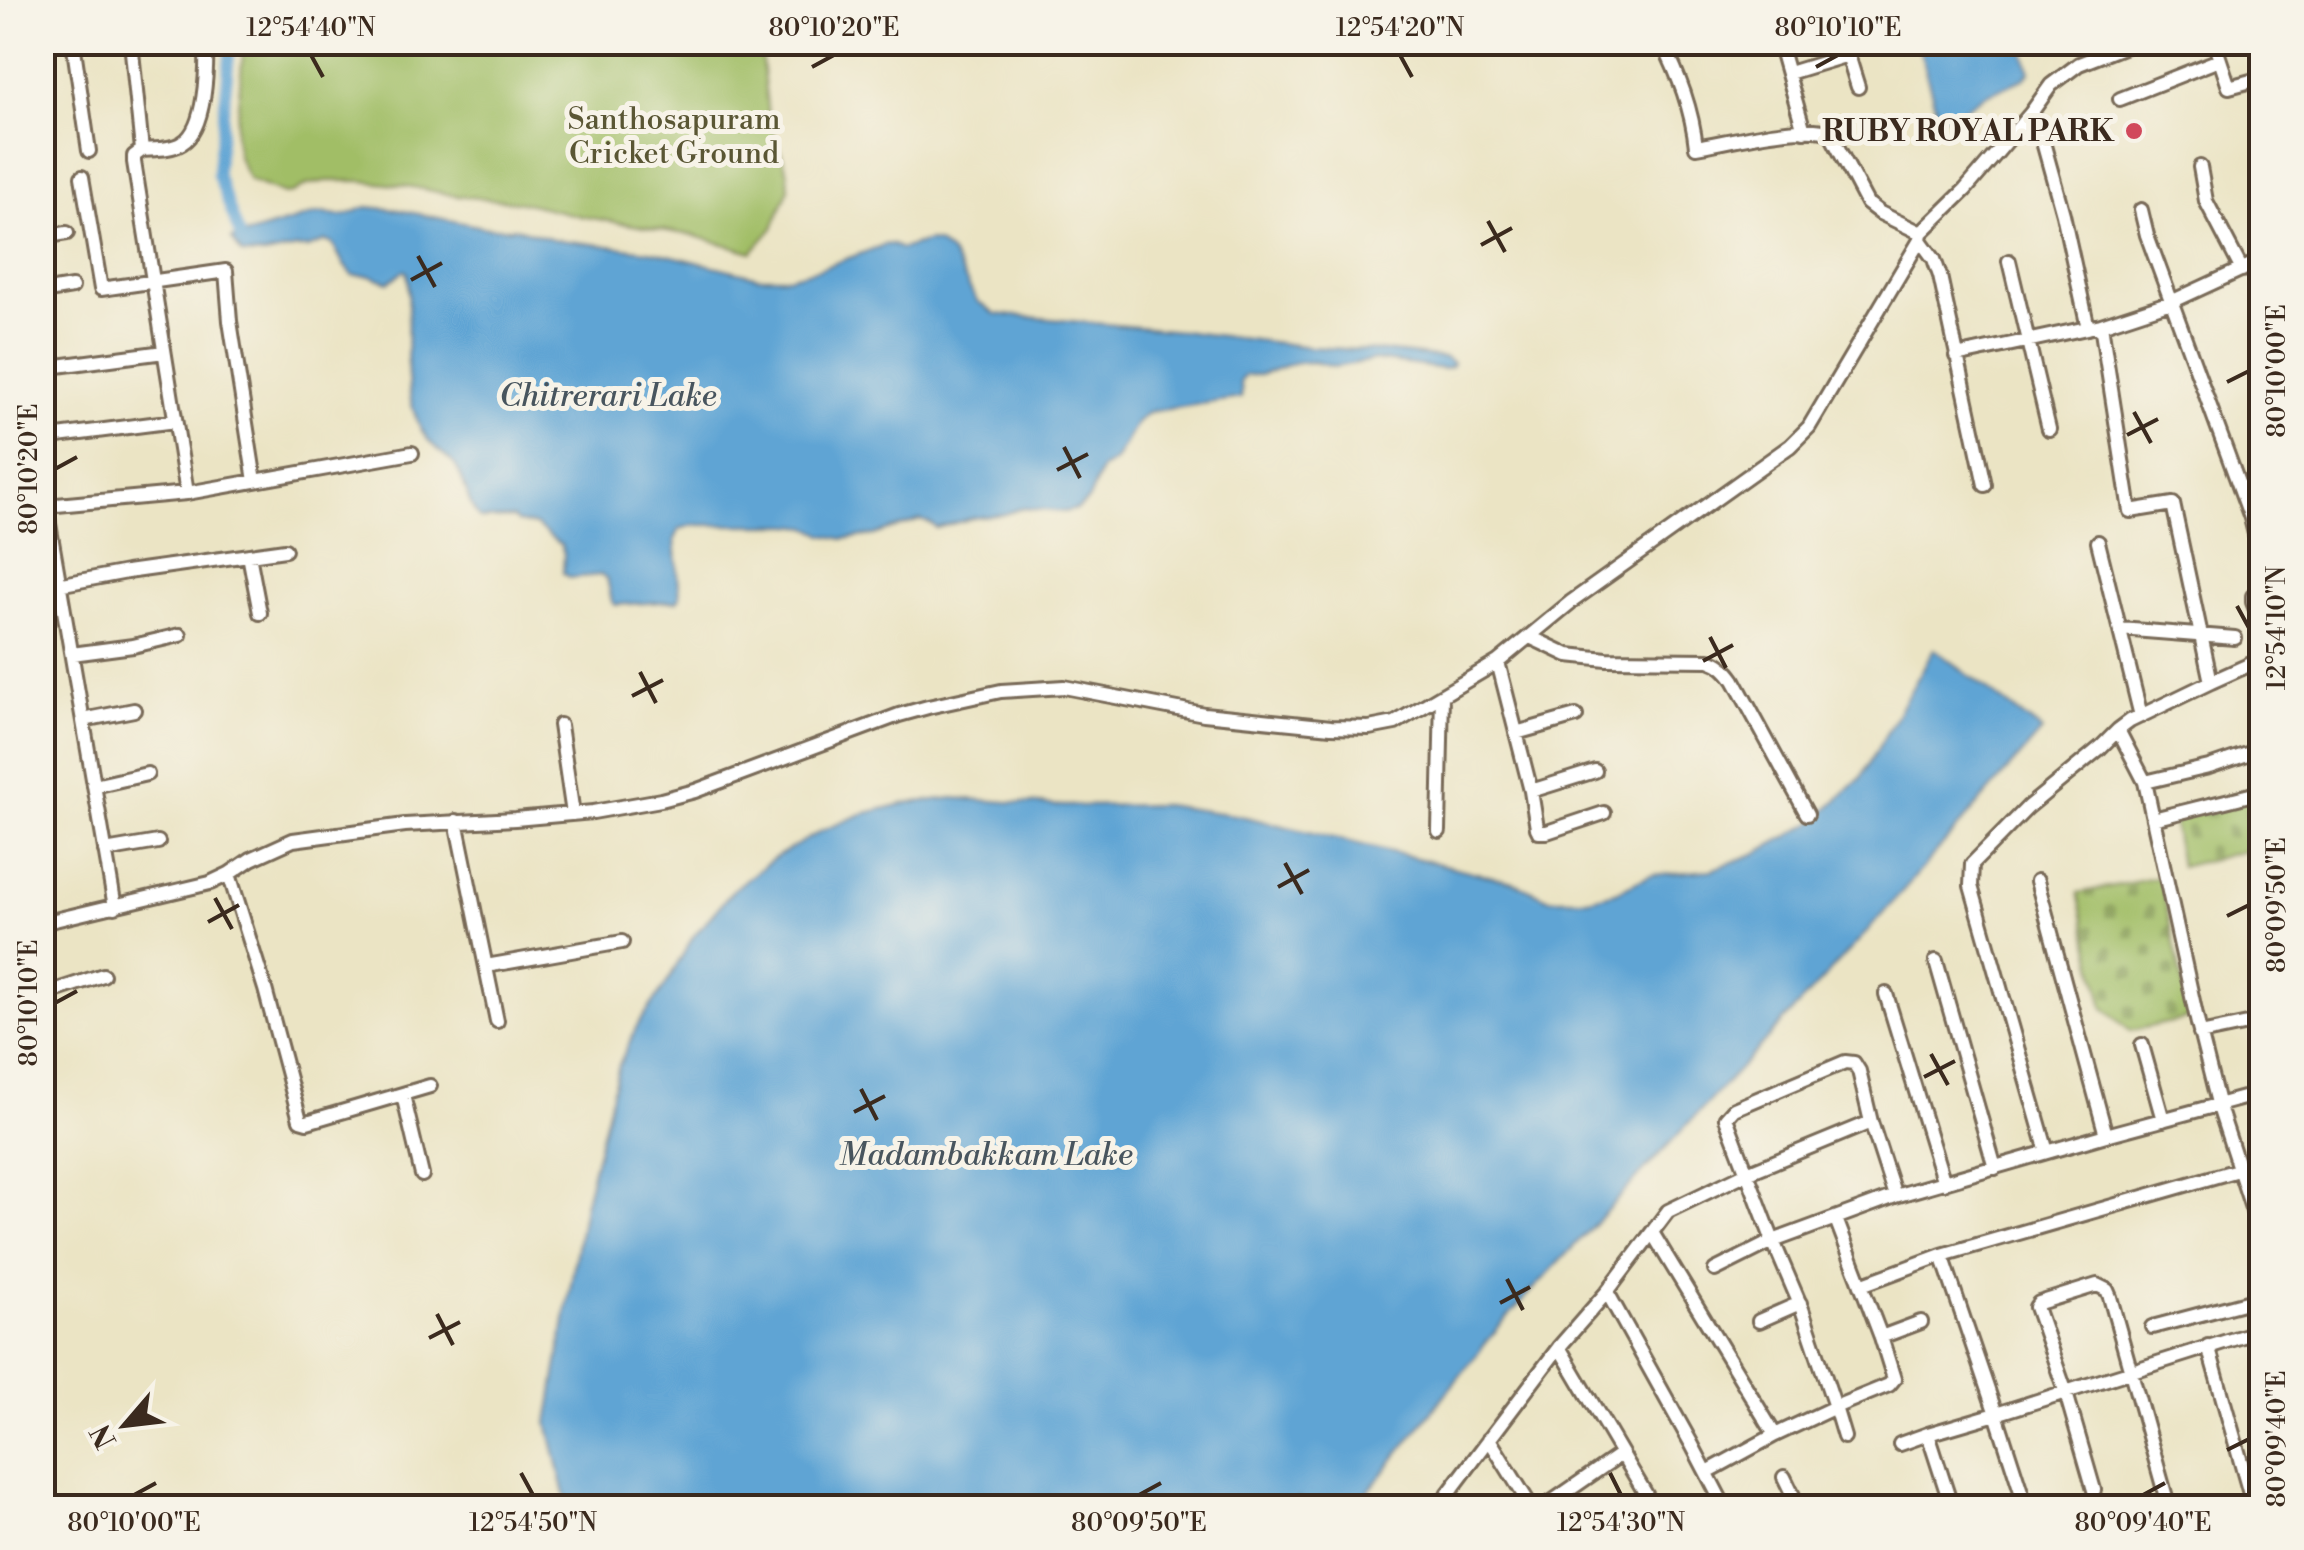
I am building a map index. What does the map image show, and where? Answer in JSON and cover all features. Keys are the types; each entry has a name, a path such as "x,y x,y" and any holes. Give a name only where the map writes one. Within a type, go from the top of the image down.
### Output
{"street":[{"path":"73,42 89,151"},
{"path":"131,42 142,150"},
{"path":"187,493 134,156 142,150 178,146 194,133 205,89 206,42"},
{"path":"1662,42 1678,73 1693,118 1696,147 1824,130 1830,133 1868,202 1921,236 1940,276 1985,485"},
{"path":"1780,42 1804,131"},
{"path":"43,918 115,907 210,883 293,840 405,825 573,814 661,800 899,715 1002,691 1064,687 1204,714 1331,727 1369,728 1395,723 1498,662 1571,602 1790,446 1809,426 1921,236 2031,114 2051,86 2079,64 2136,42"},
{"path":"2214,42 2228,88 2262,78"},
{"path":"1789,73 1846,49 1858,87"},
{"path":"2120,99 2219,60"},
{"path":"2031,114 2038,124 2094,326 2130,510 2173,504 2210,682"},
{"path":"2200,167 2206,200 2252,265 2262,291"},
{"path":"82,176 100,288 226,272 255,481"},
{"path":"2141,210 2171,302 2256,516 2260,558"},
{"path":"42,236 68,233"},
{"path":"2009,261 2049,429"},
{"path":"1956,356 2094,326 2171,302 2252,265"},
{"path":"42,292 72,287"},
{"path":"42,368 164,352"},
{"path":"42,438 176,421"},
{"path":"46,506 187,493 412,452"},
{"path":"42,483 115,907"},
{"path":"2098,542 2142,716"},
{"path":"42,588 286,550"},
{"path":"249,555 260,613"},
{"path":"2262,589 2253,596 2253,602 2262,625"},
{"path":"2120,630 2235,638"},
{"path":"72,654 180,635"},
{"path":"1530,637 1568,655 1716,662 1734,680 1807,814"},
{"path":"2047,1152 1971,886 1972,864 2028,807 2118,730 2262,659"},
{"path":"1498,662 1539,832 1604,813"},
{"path":"1439,831 1442,695"},
{"path":"83,720 134,710"},
{"path":"1516,733 1576,716"},
{"path":"560,724 573,814"},
{"path":"2118,730 2145,782 2218,1106 2262,1239"},
{"path":"2145,782 2262,749"},
{"path":"1531,791 1595,771"},
{"path":"94,786 147,774"},
{"path":"2153,819 2262,792"},
{"path":"456,821 497,1021"},
{"path":"105,851 158,842"},
{"path":"229,874 300,1120 307,1122 430,1086"},
{"path":"2037,882 2106,1135"},
{"path":"486,966 622,942"},
{"path":"1936,961 1995,1168"},
{"path":"42,994 103,975"},
{"path":"1886,994 1944,1183"},
{"path":"2200,1034 2262,1021"},
{"path":"2142,1045 2164,1120"},
{"path":"1844,1437 1800,1302 1726,1121 1730,1112 1845,1062 1854,1064 1895,1196"},
{"path":"1715,1270 1773,1240 1895,1196 2262,1093"},
{"path":"403,1095 422,1175"},
{"path":"1444,1504 1489,1439 1668,1212 1747,1172 1871,1122"},
{"path":"1861,1285 1942,1255 2262,1163"},
{"path":"1707,1472 1775,1435 1892,1383 1894,1374 1836,1219"},
{"path":"1652,1234 1775,1435"},
{"path":"1942,1255 2026,1508"},
{"path":"2094,1490 2037,1311 2039,1303 2097,1285 2103,1286 2110,1297 2170,1508"},
{"path":"1607,1292 1725,1508"},
{"path":"2152,1327 2262,1298"},
{"path":"1759,1321 1800,1302"},
{"path":"1881,1336 1920,1322"},
{"path":"1900,1444 2262,1330"},
{"path":"2208,1346 2254,1508"},
{"path":"1560,1348 1654,1508"},
{"path":"1928,1434 1952,1508"},
{"path":"1489,1439 1532,1508"},
{"path":"1543,1508 1621,1454"},
{"path":"1784,1477 1798,1508"}],"green space":[{"name":"Santhosapuram Cricket Ground","path":"244,42 760,43 768,116 788,173 789,188 773,228 752,252 691,235 521,202 413,187 326,181 284,194 249,180 238,157 235,137"},
{"path":"2261,793 2261,847 2180,867 2173,820"},
{"path":"2160,877 2190,1018 2130,1031 2104,1008 2078,893"}],"water":[{"path":"1918,43 2022,43 2030,72 2024,79 1984,95 1957,113 1940,115"},
{"name":"Chitrerari Lake","path":"367,207 488,228 516,228 553,239 656,252 759,277 787,277 884,245 901,249 928,241 951,254 977,301 995,314 1392,352 1445,358 1453,363 1444,369 1374,360 1334,367 1314,362 1293,363 1260,375 1245,375 1240,381 1241,398 1148,412 1137,422 1115,461 1102,468 1089,499 1078,509 1064,512 1022,508 936,528 920,520 874,535 843,539 790,525 693,525 680,529 675,539 680,597 677,601 615,605 607,578 569,578 563,573 561,545 535,525 513,518 480,519 458,470 426,437 413,409 408,378 407,271 389,282 352,275 333,244 326,241 265,255 242,254 232,239 316,214 342,216"},
{"name":"Madambakkam Lake","path":"1934,649 2042,731 1865,934 1501,1324 1356,1507 1308,1507 1299,1498 1289,1508 568,1507 548,1423 584,1205 619,1065 637,1026 693,937 734,889 776,857 821,831 862,814 907,803 953,798 1064,806 1164,805 1241,816 1330,837 1513,882 1550,899 1588,899 1616,892 1651,875 1711,870 1757,853 1812,823 1861,778"}],"waterway":[{"path":"231,42 217,174 240,236"}],"place":[{"name":"RUBY ROYAL PARK","path":"2134,131"}]}
